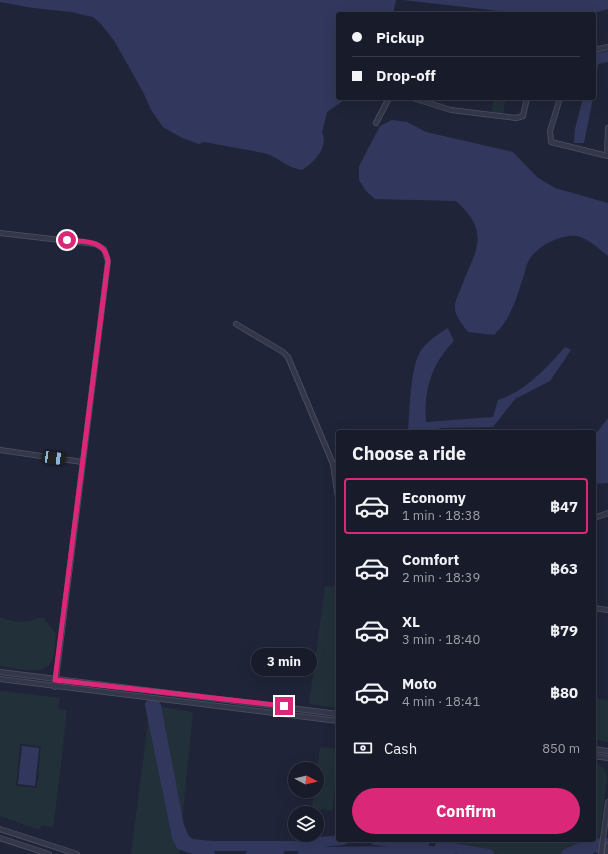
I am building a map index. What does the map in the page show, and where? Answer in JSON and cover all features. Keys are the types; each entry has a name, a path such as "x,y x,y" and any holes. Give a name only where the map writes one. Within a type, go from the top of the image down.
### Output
{"street":[{"path":"596,50 608,47"},
{"path":"376,123 388,100"},
{"path":"419,100 451,110 516,118 522,116 526,100"},
{"path":"559,100 550,131 549,140 551,142 608,155 608,128"},
{"path":"0,233 95,244 104,248 107,253 108,261 55,687"},
{"path":"236,324 283,352 288,357 333,464 336,484"},
{"path":"0,450 82,462"},
{"path":"596,517 608,513"},
{"path":"596,608 608,610"},
{"path":"0,672 336,714"},
{"path":"0,679 336,721"},
{"path":"596,749 608,751"},
{"path":"596,756 608,758"},
{"path":"601,854 608,802"},
{"path":"0,829 77,854"},
{"path":"0,838 49,854"},
{"path":"607,854 608,845"}],"shaded area":[{"path":"494,100 506,100 503,114 491,112"},
{"path":"325,586 336,587 336,708 309,704"},
{"path":"0,617 10,621 22,622 44,618 56,634 55,649 51,662 47,667 27,670 0,666"},
{"path":"0,692 60,698 58,708 67,711 54,824 52,827 41,825 40,830 0,816","holes":["20,744 41,746 37,788 16,786"]},
{"path":"596,698 608,700 608,742 596,739"},
{"path":"150,706 173,825 181,845 179,854 131,854"},
{"path":"158,706 193,712 182,822 184,835 191,844 185,840 179,828"},
{"path":"320,747 336,749 336,782 332,811 324,810 324,806 312,806 313,798 324,798 324,762 318,762"},
{"path":"596,763 600,764 603,768 607,778 599,840 596,840"},
{"path":"437,842 584,842 560,854 499,854 439,846"},
{"path":"319,852 420,852 420,854 293,854"}],"water":[{"path":"0,0 396,0 393,12 336,12 336,100 344,100 327,112 322,133 324,143 322,149 315,159 302,170 292,167 264,153 204,142 199,144 182,138 163,127 151,110 144,94 115,42 101,24 93,17 71,12 33,8 0,2"},
{"path":"403,0 608,0 608,9 596,13 508,12"},
{"path":"608,51 608,62 598,64 596,78 596,53"},
{"path":"582,100 593,100 584,143 574,143 575,129"},
{"path":"392,120 407,122 426,132 513,152 537,177 555,188 608,203 608,256 590,242 577,236 564,237 550,242 538,250 529,260 518,294 509,315 494,335 468,332 457,317 455,310 457,297 475,253 477,243 477,234 474,223 467,213 456,201 375,199 366,191 359,180 359,166 380,126"},
{"path":"448,328 454,341 440,359 431,378 426,399 426,422 493,417 498,400 518,391 535,378 565,347 571,350 550,381 515,399 493,427 408,430 410,400 415,365 422,349 437,335"},
{"path":"608,418 608,483 596,484 596,433"},
{"path":"22,746 39,748 35,786 18,784"}],"waterway":[{"path":"210,854 181,845 177,837 150,705 156,706 179,826 185,840 191,844 212,846 311,846 320,842 336,841"},
{"path":"395,842 424,845"},
{"path":"566,854 588,844 608,843"},
{"path":"440,846 489,854"},
{"path":"584,854 595,846 598,848"},
{"path":"303,852 431,851 449,854"},
{"path":"251,854 279,852"}],"route":[{"path":"67,240 95,244 104,248 107,253 108,261 55,680 284,706"}]}
